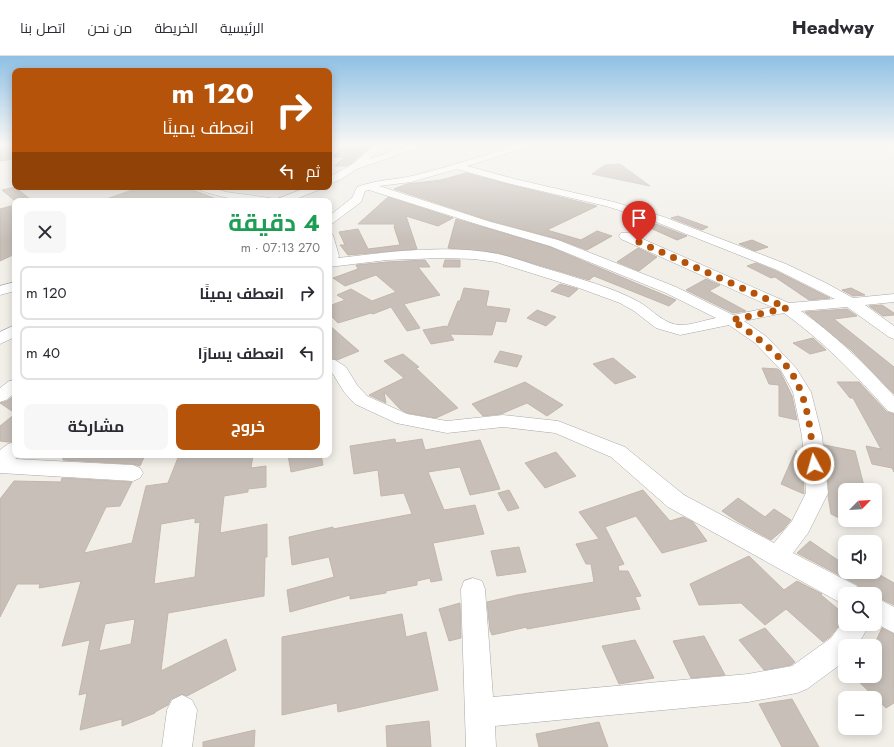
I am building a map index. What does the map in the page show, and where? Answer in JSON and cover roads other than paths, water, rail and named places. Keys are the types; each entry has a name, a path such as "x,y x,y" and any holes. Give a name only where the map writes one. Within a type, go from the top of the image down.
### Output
{"street":[{"path":"332,219 357,200 365,187 391,180 411,180 424,176"},
{"path":"493,176 519,184 609,204 666,221 787,269 815,282 851,302 894,334"},
{"path":"332,182 365,187 554,243 671,290 732,320 762,340 788,368 802,392 812,436 817,493 800,527 777,556"},
{"path":"210,190 224,195 247,198"},
{"path":"290,198 310,190"},
{"path":"625,236 787,308 816,328 863,372 894,407"},
{"path":"332,262 387,256 474,254 498,258 625,300 639,308 661,325 671,329 688,329 787,308 894,298"},
{"path":"0,291 12,287"},
{"path":"0,339 12,332"},
{"path":"332,366 340,371 350,388 361,400 403,419 447,427 503,421 558,428 618,452 676,501 838,589"},
{"path":"0,396 12,387"},
{"path":"0,460 12,451"},
{"path":"0,466 132,473"},
{"path":"474,589 481,747"},
{"path":"882,613 894,621"},
{"path":"480,713 748,688 797,679 841,647 852,631"},
{"path":"177,747 182,710"}]}
